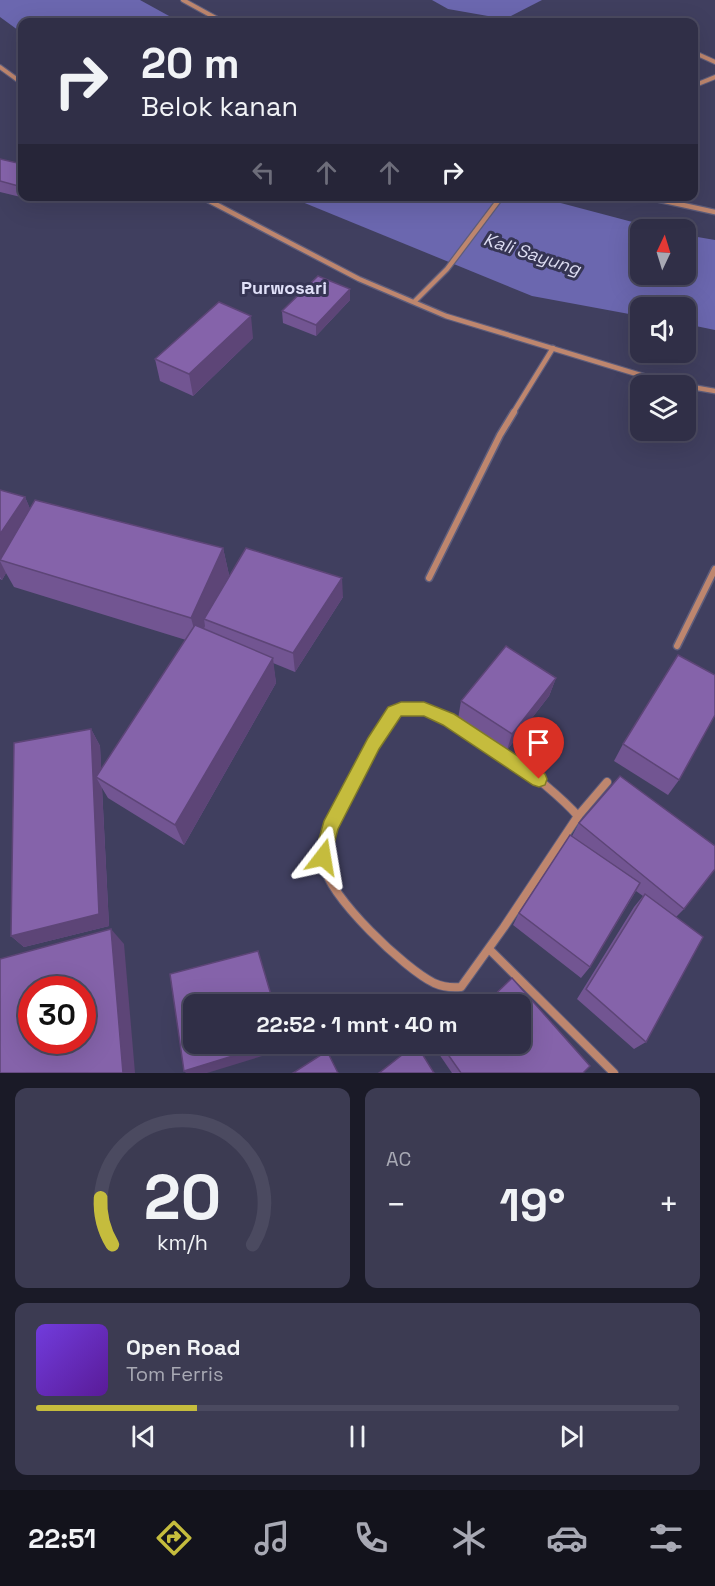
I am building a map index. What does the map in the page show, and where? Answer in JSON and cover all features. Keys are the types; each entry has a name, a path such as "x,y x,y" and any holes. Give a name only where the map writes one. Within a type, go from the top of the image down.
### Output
{"street":[{"path":"183,0 216,18"},
{"path":"698,54 715,62"},
{"path":"0,67 18,81"},
{"path":"698,84 715,77"},
{"path":"708,81 715,84"},
{"path":"210,201 359,279 446,316 641,375"},
{"path":"415,301 447,268 498,201"},
{"path":"665,201 715,212"},
{"path":"429,578 500,435 553,348"},
{"path":"696,388 715,391"},
{"path":"677,646 715,569"},
{"path":"578,816 572,806 554,790 449,720 424,709 411,708 394,712 386,722 330,827 323,857 327,878 337,894 377,937 432,983 453,988 462,987 490,950 578,816 607,782"},
{"path":"490,950 614,1073"}],"water":[{"path":"0,0 140,0 173,18 18,18 18,30 0,17"},
{"path":"432,0 542,0 507,18 448,9"},
{"name":"Kali Sayung","path":"300,201 553,201 630,221 630,285 696,285 696,237 715,240 715,330 696,326 696,297 630,297 630,314 532,296"}],"building":[{"path":"0,159 18,163 18,186 0,181"},
{"path":"318,276 350,289 316,325 282,311"},
{"path":"219,302 251,316 189,374 155,359"},
{"path":"0,490 25,497 0,534"},
{"path":"35,500 223,548 191,618 0,560"},
{"path":"246,548 342,578 293,653 204,619"},
{"path":"195,625 273,658 175,825 96,777"},
{"path":"506,646 556,678 512,734 461,701"},
{"path":"678,655 715,675 715,715 679,780 623,744"},
{"path":"91,729 99,914 11,936 14,743"},
{"path":"620,776 715,846 715,869 684,909 579,823"},
{"path":"570,835 640,883 590,967 519,913"},
{"path":"645,894 703,937 646,1042 586,989"},
{"path":"111,929 123,1073 0,1073 0,959"},
{"path":"258,951 271,994 183,994 183,1054 239,1054 184,1071 170,974"},
{"path":"512,978 526,994 495,994"},
{"path":"531,999 590,1066 583,1073 461,1073 448,1054 531,1054"},
{"path":"322,1054 328,1054 338,1073 293,1073"},
{"path":"403,1054 422,1054 434,1073 379,1073"}],"district":[{"name":"Purwosari","path":"284,288"}],"route":[{"path":"323,857 330,827 373,743 394,712 401,709 424,709 449,720 539,779"}]}
